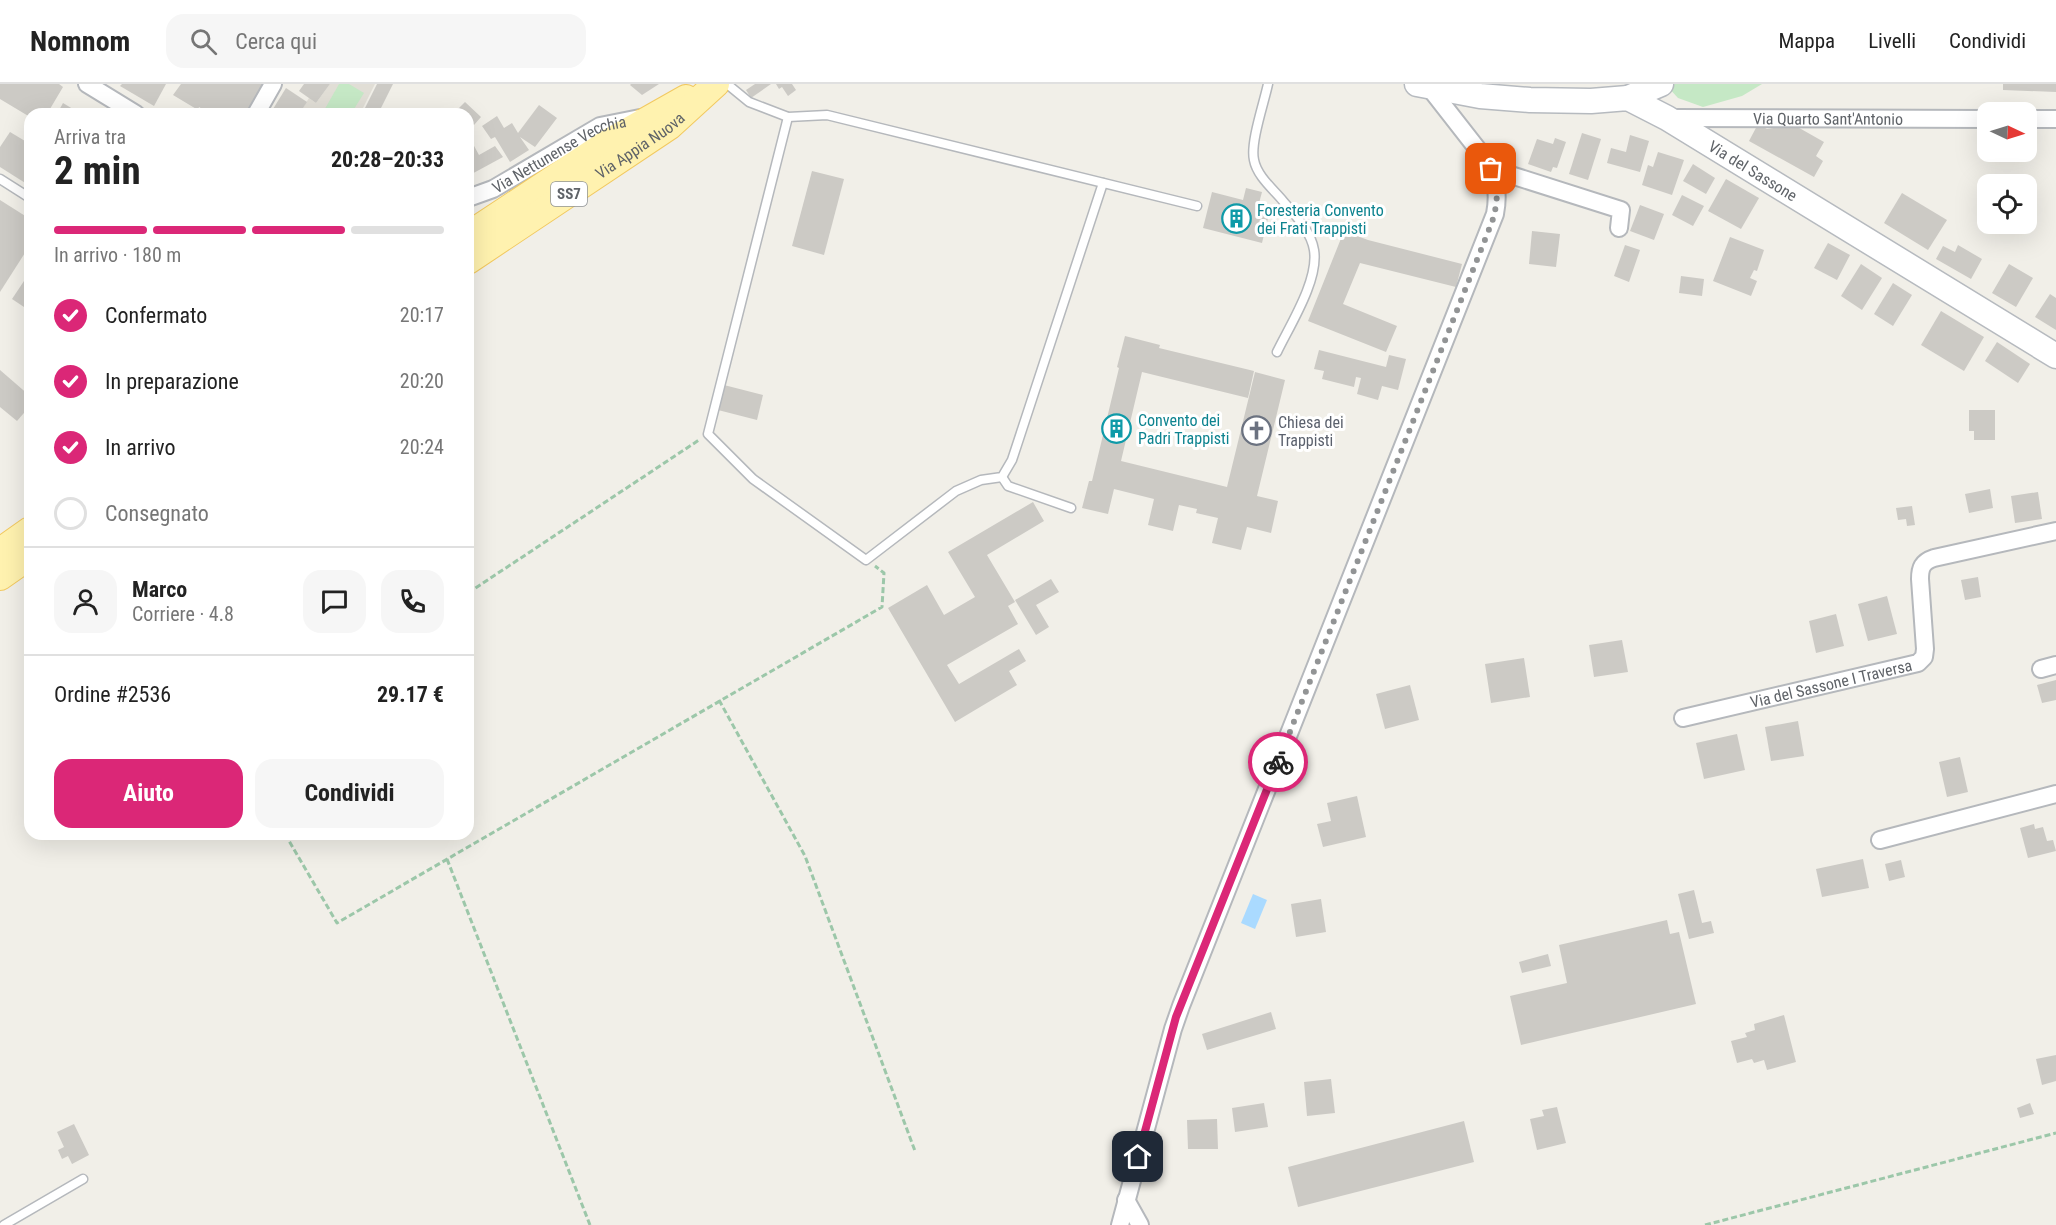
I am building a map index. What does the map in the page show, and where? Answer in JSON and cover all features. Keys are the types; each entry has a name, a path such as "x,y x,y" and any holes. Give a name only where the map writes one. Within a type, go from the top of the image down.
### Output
{"main road":[{"name":"Via Appia Nuova","path":"474,231 610,141 714,84"},
{"name":"Via Appia Nuova","path":"474,257 670,126 714,84"},
{"path":"1628,99 1661,84"},
{"name":"Via del Sassone","path":"1423,86 1481,90 1561,101 1628,99 1666,118 2056,356"},
{"path":"0,551 24,534"},
{"path":"0,577 24,560"}],"street":[{"path":"87,84 126,108"},
{"path":"259,108 273,84"},
{"path":"1120,1225 1180,1006 1492,222 1498,196 1491,169 1486,160 1423,86"},
{"name":"Via Nettunense Vecchia","path":"474,196 493,189 600,126 653,116"},
{"name":"Via Quarto Sant'Antonio","path":"1666,118 1977,119"},
{"path":"2037,119 2056,119"},
{"path":"1491,169 1621,210 1619,228"},
{"name":"Via del Sassone I Traversa","path":"1683,718 1918,663 1925,649 1920,573 1924,563 1934,558 2056,531"},
{"path":"1880,840 2056,794"},
{"path":"1126,1200 1140,1225"}],"lane":[{"path":"726,84 749,102 788,117 827,114 1197,206"},
{"path":"1268,84 1254,145 1254,160 1262,176 1308,233 1314,249 1312,277 1277,352"},
{"path":"788,117 708,434 753,478 866,560 956,491 981,480 1002,477"},
{"path":"0,179 24,194"},
{"path":"1002,477 1012,460 1103,183"},
{"path":"1002,477 1008,486 1071,508"},
{"path":"4,1225 83,1179"}],"path":[{"path":"474,589 708,434"},
{"path":"289,840 337,923 882,607 884,573 866,560"},
{"path":"719,700 805,856 915,1151"},
{"path":"447,859 590,1225"},
{"path":"1705,1225 2056,1133"}],"shaded area":[{"path":"330,84 375,84 363,108 303,108 309,98 316,103"}],"green space":[{"path":"339,84 349,84 364,93 355,108 325,108"},
{"path":"1675,84 1762,84 1742,96 1703,107 1678,98 1668,87"}],"water":[{"path":"1253,894 1267,900 1255,929 1241,923"}],"building":[{"path":"0,84 59,84 63,87 51,108 24,108 24,113 0,99"},
{"path":"122,84 166,84 154,106 120,86"},
{"path":"181,84 263,84 249,108 195,108 173,95"},
{"path":"304,84 330,84 316,103 299,91"},
{"path":"377,84 393,84 381,108 365,108"},
{"path":"631,84 659,84 642,95"},
{"path":"755,84 771,84 751,98 746,90"},
{"path":"776,84 792,84 796,90 788,96 782,87 779,89"},
{"path":"2003,84 2056,84 2056,92 2003,90"},
{"path":"286,88 307,102 303,108 274,108"},
{"path":"465,102 471,108 459,108"},
{"path":"63,103 71,108 60,108"},
{"path":"539,105 557,118 535,147 520,137 529,150 510,162 495,137 491,139 482,126 497,116 504,128 512,123 518,133"},
{"path":"474,110 481,117 474,125"},
{"path":"1758,124 1767,129 1794,125 1824,142 1816,156 1823,161 1814,177 1749,141"},
{"path":"10,132 24,140 24,182 0,167 0,147"},
{"path":"1582,133 1601,139 1588,180 1569,174"},
{"path":"1630,135 1649,141 1640,172 1607,163 1611,148 1626,152"},
{"path":"1555,138 1566,142 1557,168 1553,167 1551,172 1528,164 1537,139 1553,144"},
{"path":"474,146 479,155 495,146 503,157 474,173"},
{"path":"1658,152 1684,160 1672,195 1642,185 1648,165 1653,167"},
{"path":"1693,164 1715,178 1706,194 1683,181"},
{"path":"812,171 844,179 824,255 792,246"},
{"path":"1726,179 1759,198 1741,229 1708,211"},
{"name":"Foresteria Convento dei Frati Trappisti","path":"1246,188 1262,192 1258,207 1270,210 1262,243 1203,228 1212,192 1243,200"},
{"path":"1902,193 1947,220 1928,250 1884,223"},
{"path":"1682,195 1704,206 1693,226 1672,215"},
{"path":"0,200 24,215 24,254 0,292"},
{"path":"1640,205 1664,214 1654,240 1630,231"},
{"path":"1344,231 1368,240 1462,264 1456,287 1360,263 1343,304 1397,326 1386,352 1308,321"},
{"path":"1532,231 1560,234 1556,267 1529,264"},
{"path":"1730,237 1764,250 1757,271 1754,270 1750,278 1757,281 1751,296 1713,281"},
{"path":"1828,243 1850,255 1837,280 1814,268"},
{"path":"1625,245 1640,250 1629,282 1614,276"},
{"path":"1958,245 1982,259 1971,279 1936,259 1943,246 1955,252"},
{"path":"1861,264 1882,278 1862,310 1841,296"},
{"path":"2009,264 2033,278 2016,307 1992,293"},
{"path":"1681,276 1704,279 1702,296 1679,293"},
{"path":"24,281 24,307 12,299"},
{"path":"1893,283 1912,295 1893,326 1874,314"},
{"path":"2050,294 2056,298 2056,330 2035,317"},
{"path":"1941,311 1984,337 1964,371 1921,345"},
{"path":"1125,336 1160,345 1159,348 1254,371 1248,398 1142,372 1121,461 1227,487 1255,372 1285,380 1257,496 1278,501 1271,533 1247,527 1241,550 1212,543 1218,518 1196,513 1197,509 1179,505 1173,531 1148,525 1154,499 1114,489 1108,514 1082,508 1089,481 1092,481"},
{"path":"1997,342 2030,364 2018,383 1985,361"},
{"path":"1319,350 1386,367 1389,355 1406,359 1398,390 1382,386 1378,400 1357,394 1361,378 1356,377 1354,387 1322,379 1324,371 1314,369"},
{"path":"0,370 24,391 24,413 17,421 0,407"},
{"path":"724,385 763,395 757,420 718,410"},
{"path":"1969,410 1995,410 1995,440 1974,440 1974,431 1969,431"},
{"path":"1990,489 1993,508 1969,513 1965,494"},
{"path":"2038,492 2042,519 2015,523 2011,496"},
{"path":"1033,502 1044,521 987,555 1015,602 1008,606 1018,624 947,665 959,684 1019,649 1026,661 1009,671 1017,685 955,722 888,608 927,585 944,615 975,597 948,552"},
{"path":"1912,506 1915,525 1907,526 1906,519 1898,520 1896,508"},
{"path":"1978,577 1981,597 1965,600 1961,580"},
{"path":"1051,579 1059,592 1036,605 1049,627 1036,635 1015,600"},
{"path":"1887,596 1897,634 1868,641 1858,604"},
{"path":"1836,614 1844,646 1816,653 1809,621"},
{"path":"1622,640 1628,672 1594,677 1589,645"},
{"path":"1524,658 1530,697 1491,703 1485,664"},
{"path":"2056,680 2056,700 2042,703 2037,685"},
{"path":"1410,685 1419,720 1385,729 1376,694"},
{"path":"1798,721 1804,756 1771,761 1765,727"},
{"path":"1737,734 1745,770 1704,779 1696,743"},
{"path":"1960,757 1968,792 1947,797 1939,762"},
{"path":"1357,796 1366,837 1323,847 1317,824 1331,821 1327,803"},
{"path":"2034,824 2035,829 2043,827 2047,841 2053,840 2056,851 2028,858 2020,828"},
{"path":"1863,859 1869,888 1822,897 1816,869"},
{"path":"1901,860 1905,877 1889,881 1885,864"},
{"path":"1694,890 1702,923 1711,921 1714,933 1689,939 1678,894"},
{"path":"1321,899 1326,932 1296,937 1291,904"},
{"path":"1667,920 1670,934 1679,932 1696,1004 1521,1045 1510,996 1567,983 1559,945"},
{"path":"1548,954 1551,966 1522,973 1519,962"},
{"path":"1271,1012 1276,1029 1207,1050 1202,1034"},
{"path":"1784,1015 1796,1062 1767,1070 1764,1060 1754,1063 1752,1059 1737,1063 1731,1041 1747,1037 1745,1033 1755,1030 1754,1024"},
{"path":"2056,1055 2056,1081 2042,1085 2036,1059"},
{"path":"1331,1079 1335,1113 1307,1116 1304,1082"},
{"path":"1264,1103 1268,1127 1235,1132 1232,1108"},
{"path":"2030,1103 2034,1114 2020,1118 2017,1108"},
{"path":"1557,1107 1566,1143 1537,1150 1530,1119 1544,1116 1542,1110"},
{"path":"1217,1119 1218,1149 1188,1149 1187,1120"},
{"path":"1464,1121 1474,1162 1298,1207 1288,1167"},
{"path":"74,1124 89,1155 72,1164 68,1156 62,1159 58,1150 64,1147 57,1132"}],"way so far":[{"path":"1278,762 1492,222 1498,196 1495,177 1491,169"}],"place":[{"name":"Foresteria Convento dei Frati Trappisti","path":"1236,219"},
{"name":"Convento dei Padri Trappisti","path":"1117,429"},
{"name":"Chiesa dei Trappisti","path":"1257,431"}],"route":[{"path":"1138,1157 1176,1017 1278,762"}]}
